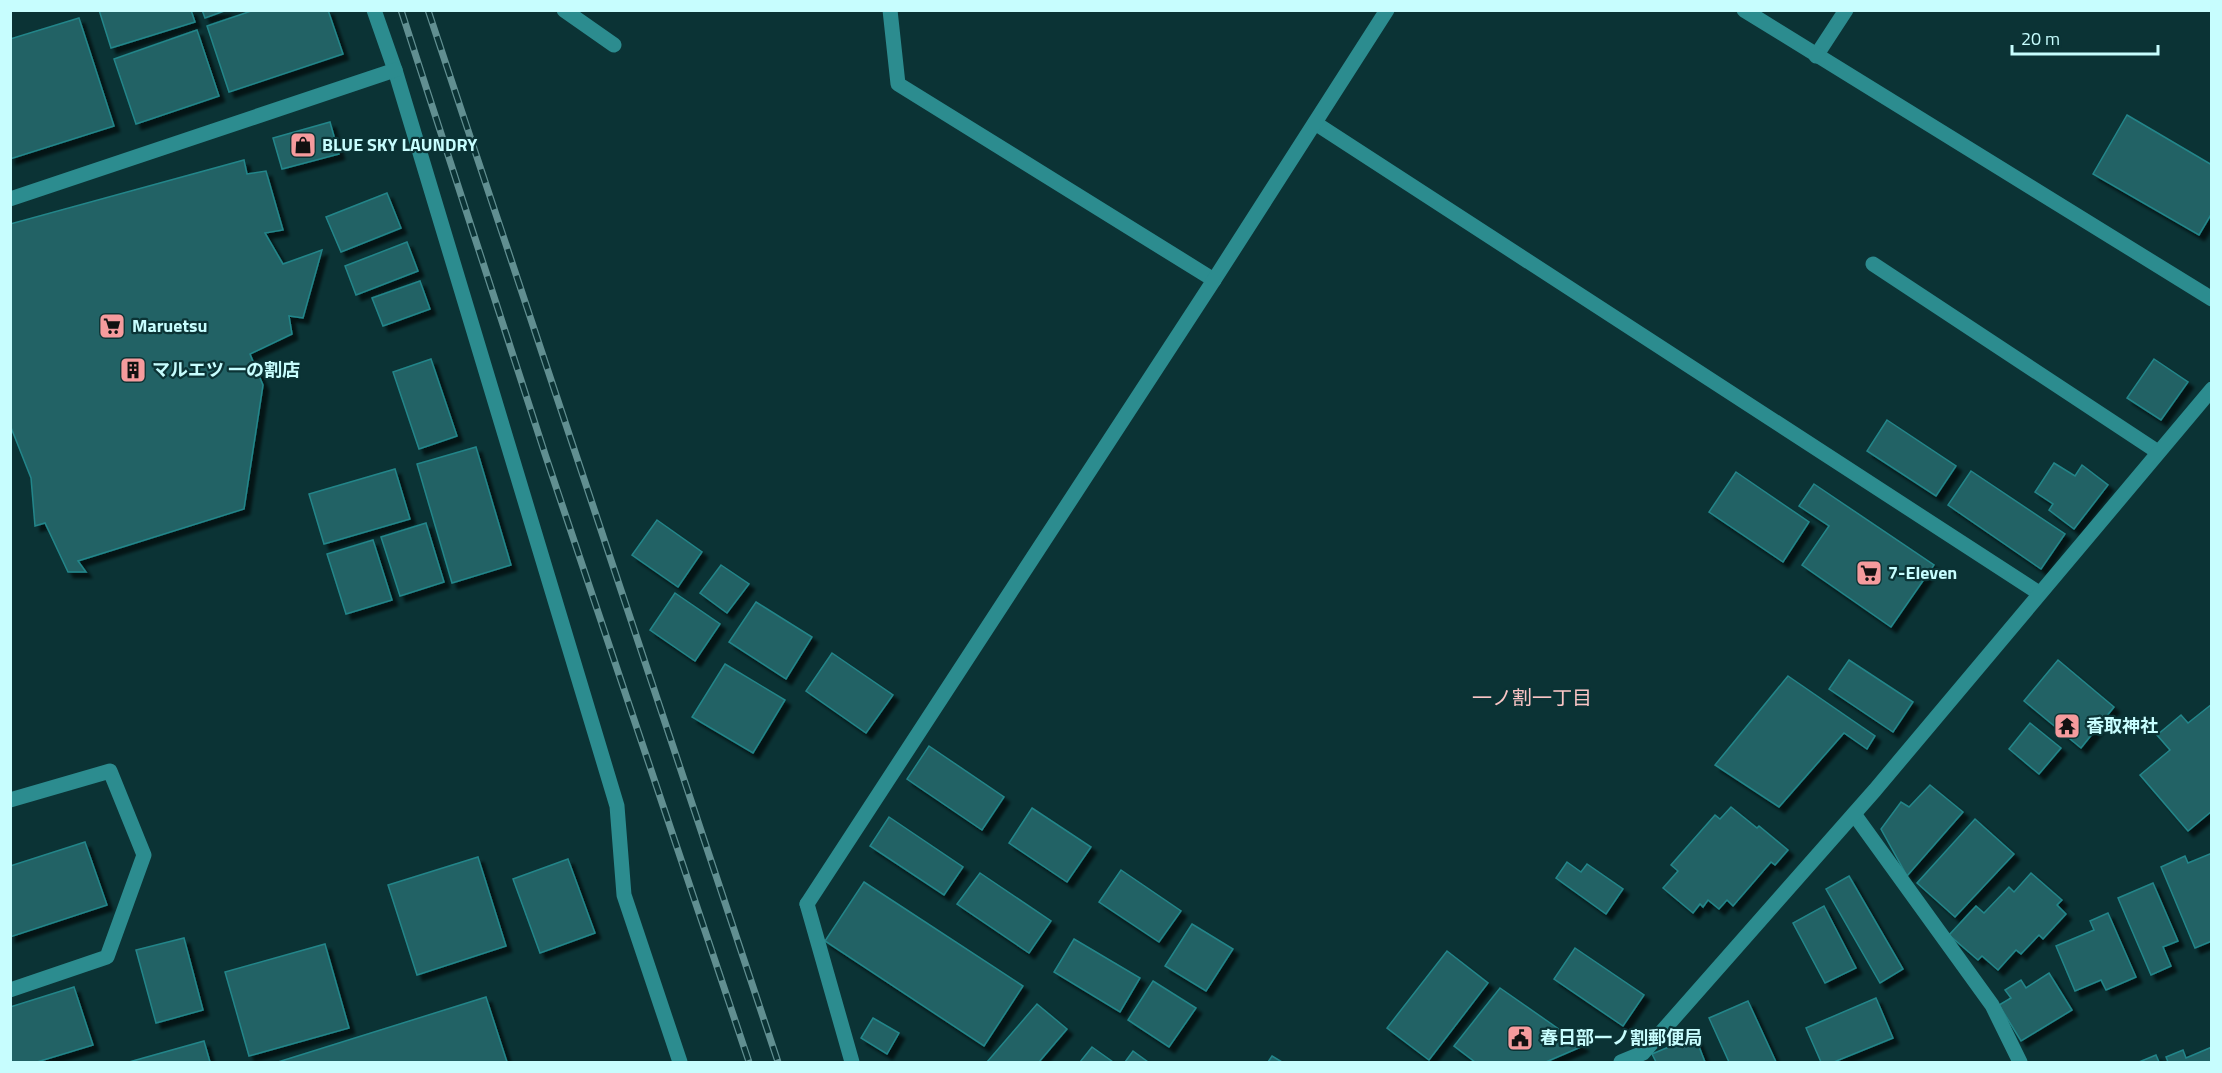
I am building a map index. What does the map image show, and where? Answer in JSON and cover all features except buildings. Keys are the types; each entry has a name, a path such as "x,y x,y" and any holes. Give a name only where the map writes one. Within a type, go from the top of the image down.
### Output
{"street":[{"path":"374,10 395,70 617,806 624,895 680,1062"},
{"path":"564,10 614,45"},
{"path":"890,10 898,84 1214,280"},
{"path":"852,1062 807,904 1214,280 1387,10"},
{"path":"1744,10 2211,299"},
{"path":"1816,56 1846,10"},
{"path":"10,199 395,70"},
{"path":"1315,123 2039,593"},
{"path":"1873,264 2158,452"},
{"path":"1621,1062 1643,1053 1854,814 2211,389"},
{"path":"10,800 110,771 144,855 107,957 10,990"},
{"path":"1854,814 1992,1005 2020,1062"}],"railway":[{"path":"401,10 545,454 749,1062"},
{"path":"428,10 778,1062"}],"place":[{"name":"BLUE SKY LAUNDRY","path":"303,145"},
{"name":"Maruetsu","path":"112,326"},
{"name":"マルエツ 一の割店","path":"133,370"},
{"name":"7-Eleven","path":"1869,573"},
{"name":"香取神社","path":"2067,726"},
{"name":"春日部一ノ割郵便局","path":"1520,1038"}],"district":[{"name":"一ノ割一丁目","path":"1532,698"}]}
